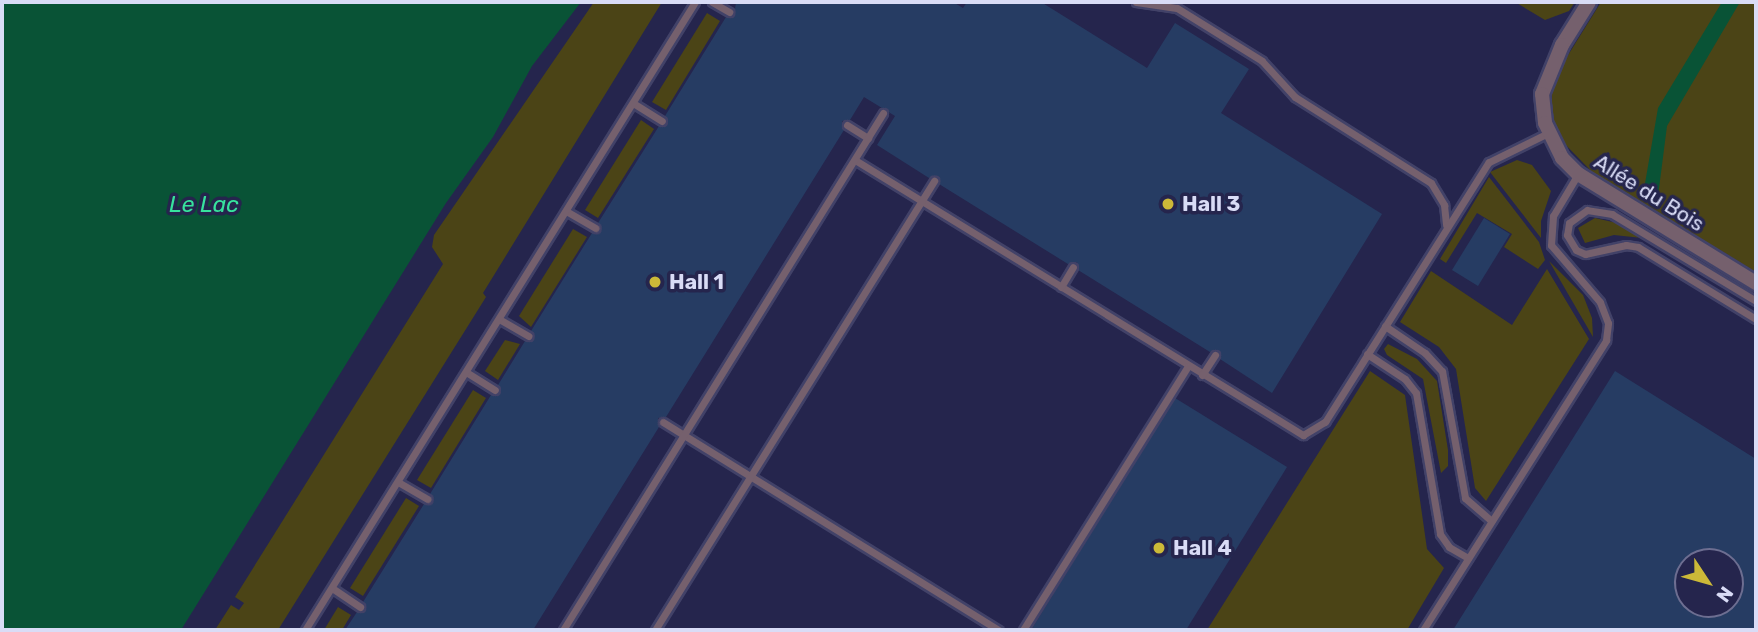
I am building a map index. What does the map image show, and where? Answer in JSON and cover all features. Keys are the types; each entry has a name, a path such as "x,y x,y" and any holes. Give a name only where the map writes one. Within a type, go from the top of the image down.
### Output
{"street":[{"name":"Allée du Bois","path":"1589,2 1562,46 1542,94 1548,133 1578,174 1756,284"}],"lane":[{"path":"305,630 695,2"},
{"path":"712,2 729,12"},
{"path":"1136,2 1177,8 1262,61 1295,97 1431,183 1444,205 1446,229"},
{"path":"632,103 662,121"},
{"path":"563,630 883,113"},
{"path":"847,125 868,138"},
{"path":"855,160 1303,435 1325,422 1489,162 1548,133"},
{"path":"1423,630 1608,332 1600,302 1551,245 1553,216 1578,174"},
{"path":"655,630 934,181"},
{"path":"1756,301 1612,214 1587,210 1569,223 1567,234 1576,250 1585,254 1626,245 1638,247 1756,318"},
{"path":"566,211 595,228"},
{"path":"1061,287 1073,267"},
{"path":"499,318 528,336"},
{"path":"1385,326 1425,353 1442,371 1465,498 1491,521"},
{"path":"1367,354 1405,379 1416,393 1440,534 1449,547 1468,558"},
{"path":"1202,375 1215,355"},
{"path":"1023,630 1188,366"},
{"path":"466,372 495,390"},
{"path":"663,422 999,630"},
{"path":"398,482 427,499"},
{"path":"332,588 360,607"}],"shaded area":[{"path":"594,2 662,2 483,293 486,297 278,630 215,630 231,605 239,610 244,603 235,597 443,264 432,247 434,235"},
{"path":"1515,2 1575,2 1569,11 1545,20"},
{"path":"1601,2 1756,2 1756,272 1592,172 1559,138 1552,117 1552,91 1560,68"},
{"path":"707,13 720,21 666,110 652,102"},
{"path":"641,120 654,129 598,218 585,210"},
{"path":"1517,160 1532,165 1551,191 1541,221 1541,238 1490,172"},
{"path":"1489,177 1539,242 1545,260 1538,269 1504,247 1512,234 1477,213 1446,263 1440,259"},
{"path":"1595,218 1617,223 1642,238 1614,235 1585,243 1578,228"},
{"path":"573,229 587,237 531,327 519,316"},
{"path":"1549,261 1583,295 1592,318 1593,337"},
{"path":"1547,269 1589,339 1486,501 1475,488 1456,369 1439,347 1400,322 1431,271 1512,325"},
{"path":"505,340 520,344 498,380 485,371"},
{"path":"1388,344 1417,359 1437,381 1448,450 1448,466 1441,473 1423,379 1387,355 1384,349"},
{"path":"1370,371 1405,395 1427,549 1444,568 1407,630 1207,630"},
{"path":"473,390 486,398 431,488 417,480"},
{"path":"406,498 419,506 363,596 350,588"},
{"path":"338,607 351,615 342,630 324,630"}],"water":[{"name":"Le Lac","path":"2,2 581,2 532,66 493,137 446,203 181,630 2,630"},
{"path":"1722,2 1740,2 1667,126 1657,204 1643,195 1658,108"}],"building":[{"path":"736,2 953,2 963,8 967,2 1041,2 1147,68 1175,23 1249,69 1221,113 1382,214 1272,393 1220,359 1218,350 1210,352 1078,270 1077,262 1068,264 939,184 938,176 929,178 877,145 895,116 864,97 850,120 842,121 844,130 666,417 658,418 659,427 533,630 345,630 357,612 365,610 363,602 424,504 432,503 430,494 491,395 500,394 498,385 525,341 533,340 531,331 592,233 600,232 598,223 659,126 667,125 665,116 726,17 734,16"},
{"path":"1484,218 1510,234 1478,286 1452,270"},
{"path":"1615,371 1756,459 1756,630 1453,630"},
{"name":"Hall 4","path":"1175,398 1287,467 1186,630 1031,630"}],"place":[{"name":"Hall 3","path":"1168,204"},
{"name":"Hall 1","path":"655,282"},
{"name":"Hall 4","path":"1159,548"}]}
